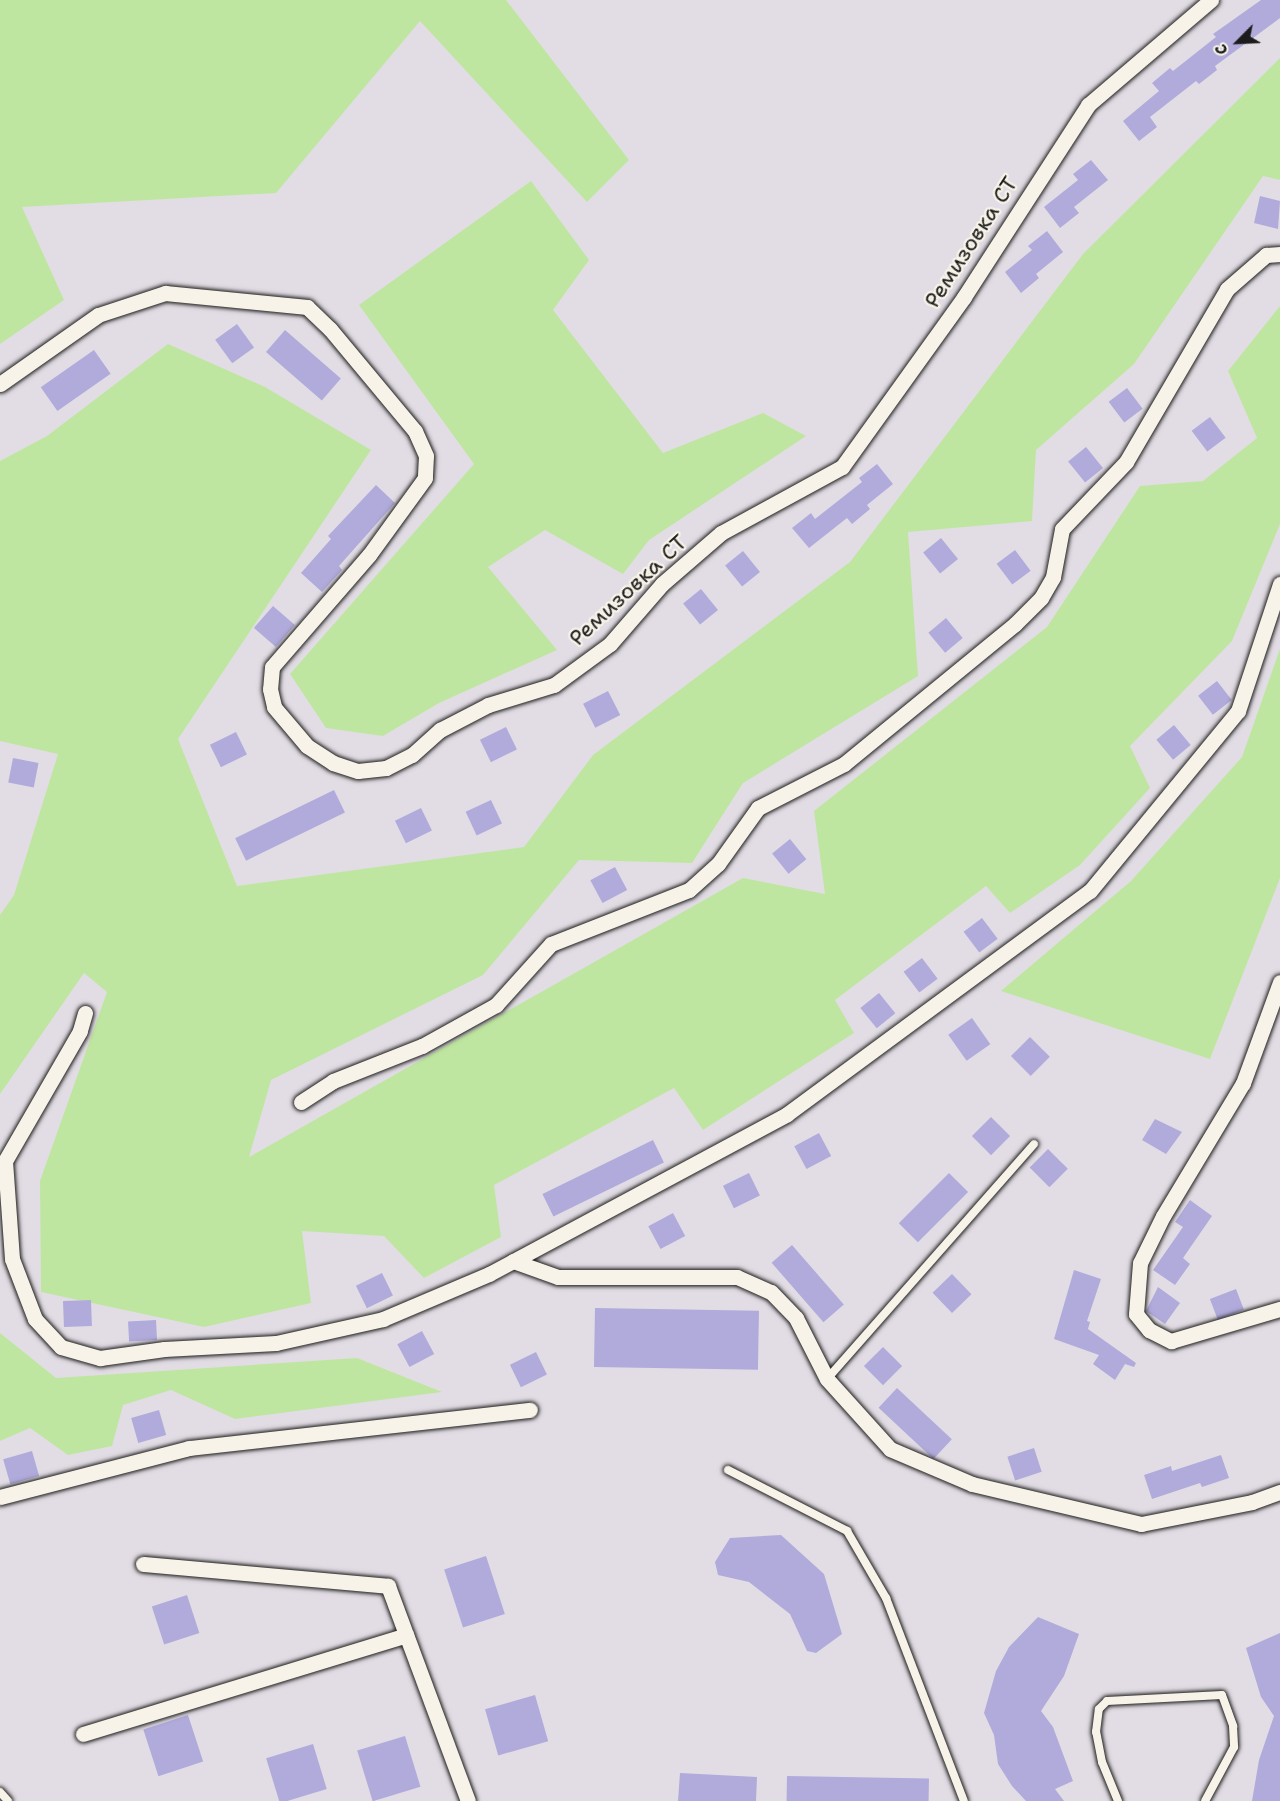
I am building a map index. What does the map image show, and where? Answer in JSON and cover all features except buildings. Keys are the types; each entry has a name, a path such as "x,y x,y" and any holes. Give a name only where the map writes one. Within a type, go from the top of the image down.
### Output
{"street":[{"name":"Ремизовка СТ","path":"0,384 98,315 165,293 307,307 330,330 415,431 426,456 425,478 369,555 272,668 270,689 274,707 307,746 333,763 358,771 386,768 412,755 440,730 488,705 554,685 610,644 662,584 722,533 842,467 964,297 1088,105 1211,0"},
{"path":"301,1102 333,1082 422,1046 496,1005 551,944 689,890 718,864 758,808 844,764 1015,624 1041,598 1053,577 1062,528 1126,462 1227,289 1266,255 1280,254"},
{"path":"85,1013 80,1031 5,1161 12,1259 35,1319 61,1347 100,1358 164,1349 276,1343 383,1319 513,1261 788,1114 1090,891 1238,711 1280,584"},
{"path":"1280,982 1243,1083 1163,1216 1140,1263 1136,1314 1149,1330 1171,1341 1280,1309"},
{"path":"513,1261 558,1277 736,1276 771,1292 796,1318 827,1379 891,1449 972,1484 1141,1524 1252,1502 1280,1492"},
{"path":"0,1497 189,1448 530,1410"},
{"path":"143,1564 388,1586 468,1801"},
{"path":"83,1734 406,1635"}],"lane":[{"path":"827,1379 1034,1144"},
{"path":"728,1470 847,1532 886,1598 964,1801"},
{"path":"1118,1801 1102,1762 1096,1732 1099,1709 1107,1701 1125,1698 1222,1695 1233,1726 1234,1747 1205,1801"},
{"path":"0,1792 8,1801"}],"green space":[{"path":"0,0 506,0 629,160 587,202 420,21 276,193 22,207 64,300 0,344"},
{"path":"1280,58 1280,180 1263,176 1134,364 1036,450 1032,521 908,532 918,676 743,783 692,863 579,860 483,975 271,1080 249,1157 743,878 825,894 814,811 1047,627 1140,486 1203,481 1257,438 1228,371 1280,306 1280,524 1232,641 1130,746 1150,788 1080,865 1010,913 986,886 835,1000 854,1033 703,1130 674,1088 494,1185 501,1237 424,1278 384,1236 302,1231 311,1303 204,1327 41,1292 40,1181 107,992 84,973 0,1094 0,915 14,895 58,754 0,741 0,461 47,436 168,344 265,387 371,450 178,739 237,886 524,847 593,755 850,562 1083,254"},
{"path":"531,181 589,260 553,310 663,453 763,413 806,436 649,540 623,574 545,530 488,567 557,650 439,703 383,736 326,728 290,674 474,464 359,305"},
{"path":"1280,649 1280,878 1210,1059 1001,991 1131,881 1242,757"},
{"path":"0,1333 56,1378 357,1358 442,1392 235,1419 171,1390 123,1405 112,1446 68,1455 30,1428 0,1441"}]}
